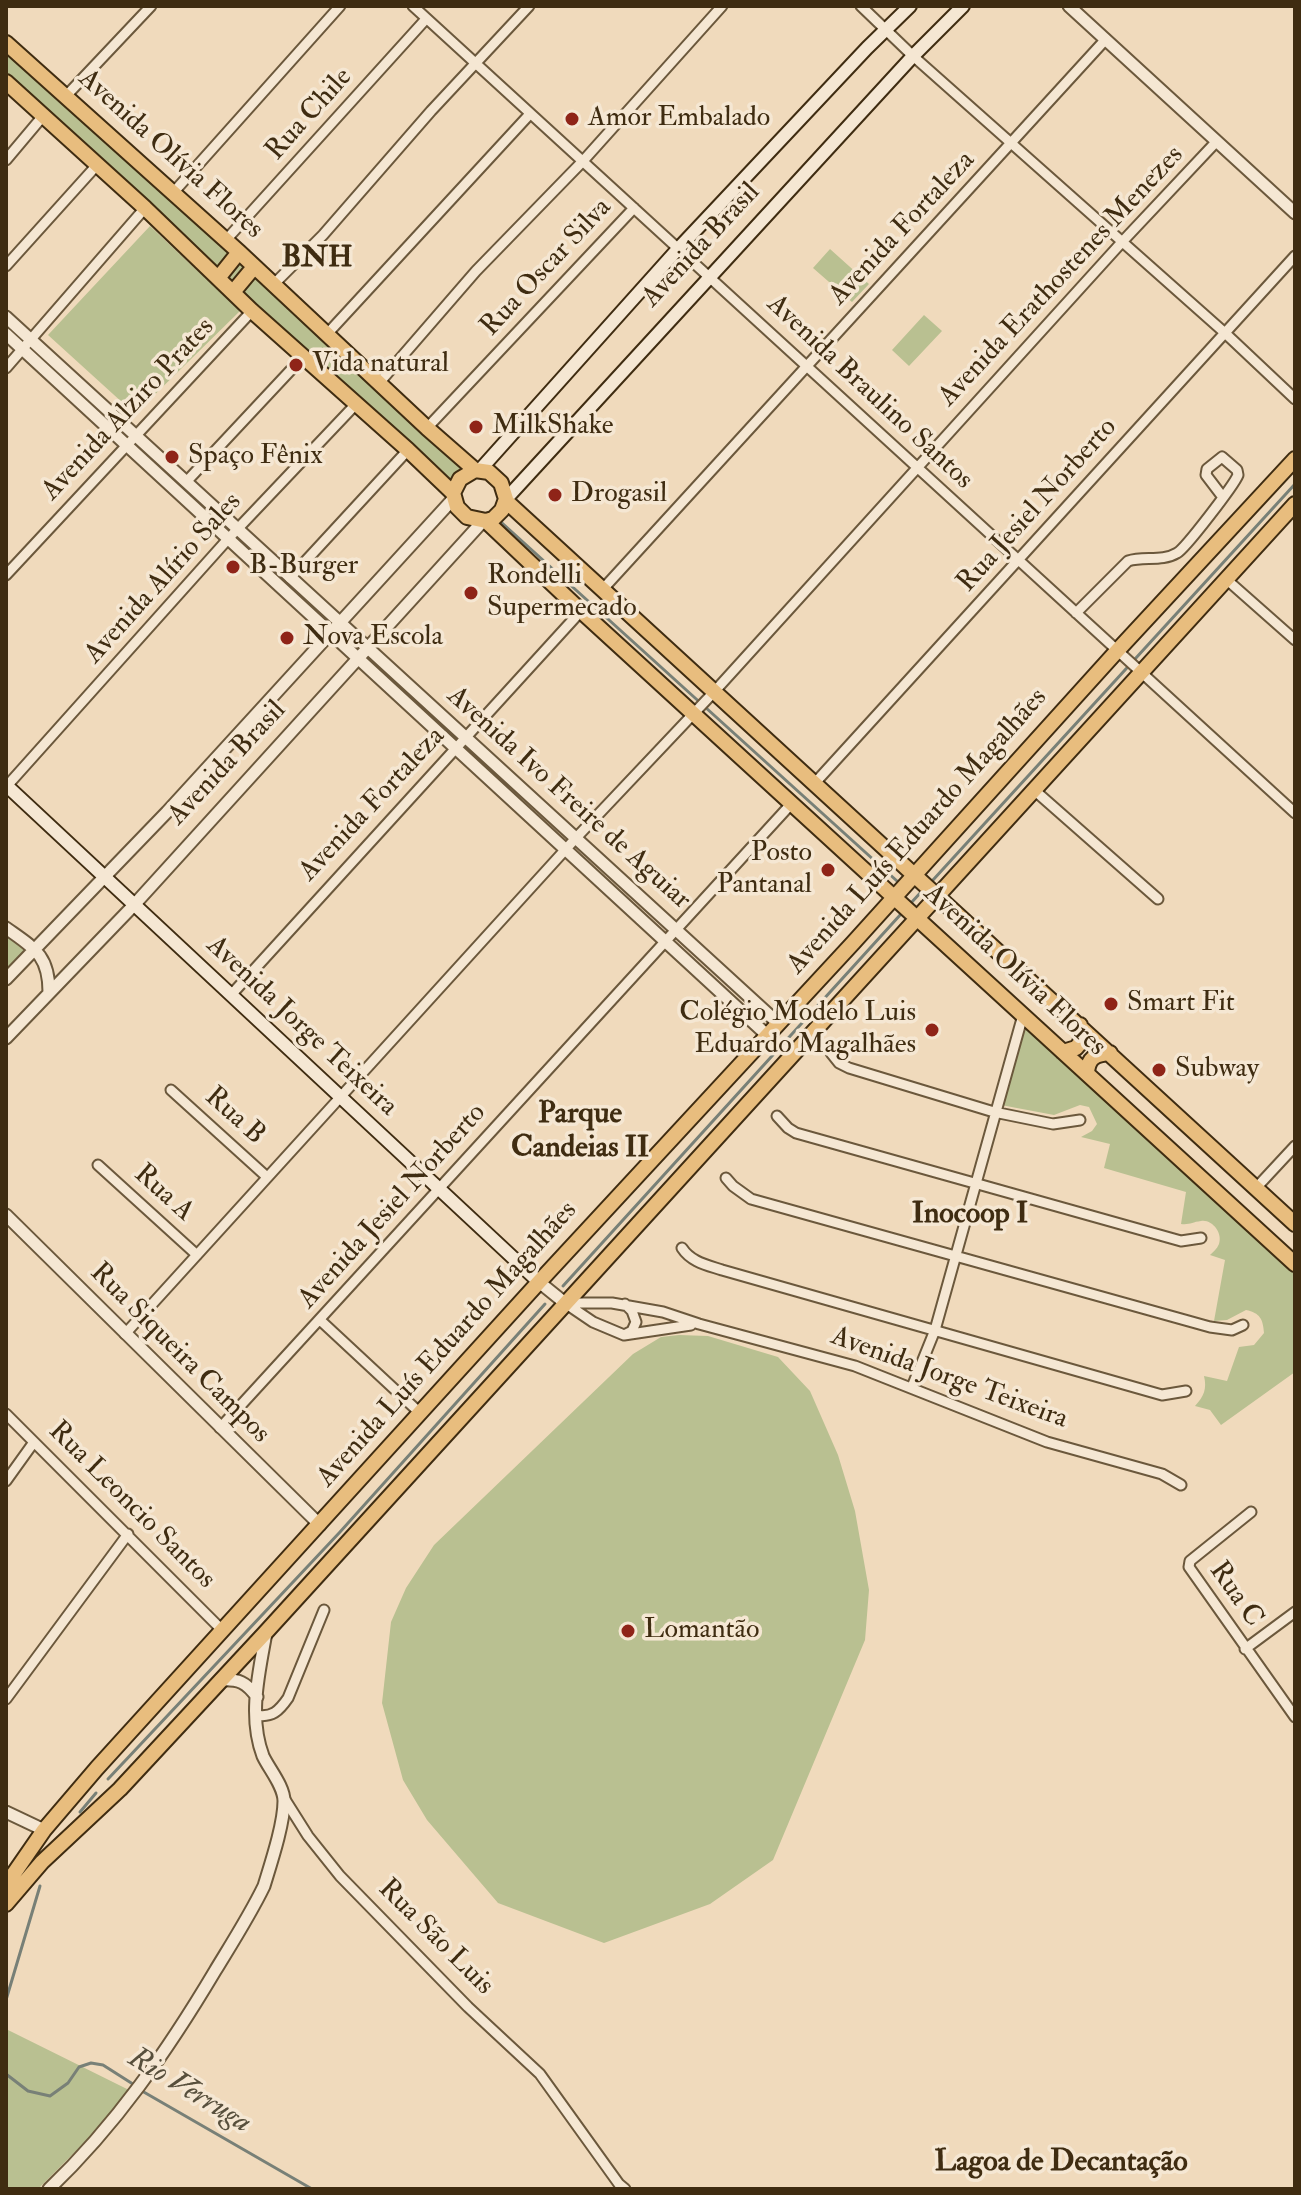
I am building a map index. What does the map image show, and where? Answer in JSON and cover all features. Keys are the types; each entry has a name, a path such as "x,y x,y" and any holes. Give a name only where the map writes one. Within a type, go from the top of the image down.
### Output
{"main road":[{"name":"Avenida Brasil","path":"454,495 460,479 477,470 677,250 910,6"},
{"name":"Avenida Brasil","path":"483,521 493,519 502,510 506,500 709,277 963,6"},
{"name":"Avenida Olívia Flores","path":"6,43 328,333 427,428 477,470 489,472 501,483 506,500 602,590 1295,1224"},
{"name":"Avenida Olívia Flores","path":"6,82 145,208 252,311 408,450 454,495 457,507 467,517 483,521 1295,1264"},
{"path":"219,277 239,252"},
{"path":"234,291 254,267"},
{"name":"Avenida Luís Eduardo Magalhães","path":"6,1885 44,1830 97,1768 539,1282 1120,654 1295,459"},
{"name":"Avenida Luís Eduardo Magalhães","path":"6,1904 42,1862 120,1789 568,1305 938,897 1137,669 1295,504"},
{"name":"Avenida Jorge Teixeira","path":"6,786 539,1282"},
{"path":"1063,1052 1076,1048 1081,1042 1080,1025"},
{"path":"1087,1073 1089,1060 1110,1053"},
{"path":"97,1768 98,1776 105,1785 120,1789"}],"street":[{"path":"66,96 151,6"},
{"path":"172,194 340,6"},
{"name":"Avenida Braulino Santos","path":"413,6 1295,813"},
{"path":"274,284 323,235 529,6"},
{"path":"379,383 476,271 583,161 722,6"},
{"path":"861,6 1295,399"},
{"path":"1069,6 1295,213"},
{"name":"Rua Chile","path":"226,240 426,19"},
{"name":"Avenida Fortaleza","path":"602,590 1106,39"},
{"path":"328,333 529,115"},
{"path":"6,160 43,116"},
{"name":"Avenida Erathostenes Menezes","path":"694,713 1217,141"},
{"path":"6,266 97,165"},
{"path":"6,368 145,208"},
{"name":"Rua Oscar Silva","path":"427,428 634,208"},
{"name":"Rua Jesiel Norberto","path":"814,784 1295,256"},
{"name":"Avenida Alziro Prates","path":"6,575 252,311"},
{"name":"Avenida Ivo Freire de Aguiar","path":"6,317 238,529 290,578 335,627"},
{"name":"Avenida Ivo Freire de Aguiar","path":"6,334 228,539 335,627 565,851 768,1036"},
{"path":"187,481 303,357"},
{"name":"Avenida Alírio Sales","path":"6,786 228,539 357,403"},
{"path":"290,578 408,450"},
{"name":"Avenida Brasil","path":"6,979 167,812 454,495"},
{"path":"1076,613 1128,561 1166,557 1186,546 1222,496"},
{"name":"Avenida Brasil","path":"6,1038 134,905 483,521"},
{"path":"1226,579 1295,640"},
{"name":"Avenida Fortaleza","path":"231,995 581,611"},
{"name":"Avenida Ivo Freire de Aguiar","path":"364,654 466,738 779,1024"},
{"path":"125,1334 575,839 694,713"},
{"path":"1033,789 1158,899"},
{"name":"Avenida Jesiel Norberto","path":"220,1428 792,803"},
{"path":"6,928 36,950 49,972 49,992"},
{"path":"912,1387 935,1330 1023,1015"},
{"path":"831,1053 839,1063 849,1068 994,1112 1053,1124 1080,1120"},
{"name":"Rua B","path":"171,1090 267,1177"},
{"path":"777,1116 796,1133 1181,1241 1201,1238"},
{"path":"1256,1188 1295,1146"},
{"name":"Rua A","path":"98,1165 197,1255"},
{"path":"726,1178 751,1199 1222,1330 1243,1325"},
{"name":"Rua Siqueira Campos","path":"6,1215 320,1525"},
{"path":"682,1248 697,1262 722,1270 1162,1395 1186,1391"},
{"name":"Avenida Jorge Teixeira","path":"539,1282 593,1322 624,1335 699,1324"},
{"name":"Avenida Jorge Teixeira","path":"568,1305 584,1301 625,1304 663,1312 855,1366 1047,1442 1162,1474 1181,1485"},
{"path":"624,1335 632,1331 636,1322 625,1304"},
{"path":"320,1320 420,1413"},
{"name":"Rua Leoncio Santos","path":"6,1414 223,1631"},
{"path":"6,1481 34,1442"},
{"name":"Rua C","path":"1251,1512 1190,1561 1189,1567 1295,1717"},
{"path":"6,1699 128,1534"},
{"path":"256,1715 266,1717 280,1709 288,1698 324,1610"},
{"path":"1245,1649 1295,1612"},
{"name":"Rua São Luis","path":"266,1632 256,1715 263,1755 284,1798 308,1836 340,1876 468,2007 540,2074 625,2189"},
{"path":"220,1680 239,1680 247,1684 257,1697"},
{"path":"49,2189 101,2136 186,2020 260,1895 272,1862 284,1798"},
{"path":"6,1812 44,1830"}],"green space":[{"path":"6,43 475,470 453,494 6,80"},
{"path":"150,226 240,311 135,414 48,335"},
{"path":"830,249 869,284 852,302 813,268"},
{"path":"924,315 942,331 909,366 892,350"},
{"path":"6,936 26,951 6,974"},
{"path":"1026,1026 1295,1272 1295,1372 1221,1425 1210,1410 1195,1406 1204,1392 1204,1376 1227,1381 1239,1347 1254,1345 1264,1333 1262,1320 1246,1310 1227,1320 1214,1321 1225,1260 1210,1255 1219,1244 1218,1231 1213,1224 1205,1221 1181,1224 1186,1192 1104,1168 1110,1144 1081,1137 1097,1124 1089,1107 1080,1105 1054,1115 1001,1105 1021,1028"},
{"name":"Lomantão","path":"708,1336 778,1357 810,1391 838,1455 855,1511 869,1590 865,1640 773,1860 710,1904 604,1943 498,1903 427,1820 403,1780 382,1703 391,1622 406,1588 434,1545 633,1354 661,1337"},
{"path":"6,2029 129,2090 100,2127 38,2189 6,2189"}],"waterway":[{"path":"933,880 1295,484"},
{"path":"502,523 897,881"},
{"path":"911,903 922,891"},
{"path":"563,1286 901,914"},
{"path":"108,1779 340,1532 545,1304"},
{"path":"80,1812 96,1793"},
{"path":"6,2000 40,1886"},
{"name":"Rio Verruga","path":"6,2074 28,2091 50,2096 68,2083 79,2067 91,2063 103,2065 136,2086"},
{"name":"Rio Verruga","path":"142,2091 312,2189"}],"place":[{"name":"Amor Embalado","path":"572,119"},
{"name":"Vida natural","path":"296,365"},
{"name":"MilkShake","path":"476,427"},
{"name":"Spaço Fênix","path":"172,457"},
{"name":"Drogasil","path":"555,495"},
{"name":"B-Burger","path":"233,567"},
{"name":"Rondelli Supermecado","path":"471,593"},
{"name":"Nova Escola","path":"287,638"},
{"name":"Posto Pantanal","path":"828,870"},
{"name":"Smart Fit","path":"1111,1004"},
{"name":"Colégio Modelo Luis Eduardo Magalhães","path":"932,1030"},
{"name":"Subway","path":"1159,1070"},
{"name":"Lomantão","path":"628,1631"}],"district":[{"name":"BNH","path":"317,260"},
{"name":"Parque Candeias II","path":"580,1133"},
{"name":"Inocoop I","path":"970,1216"},
{"name":"Lagoa de Decantação","path":"1061,2164"}]}
